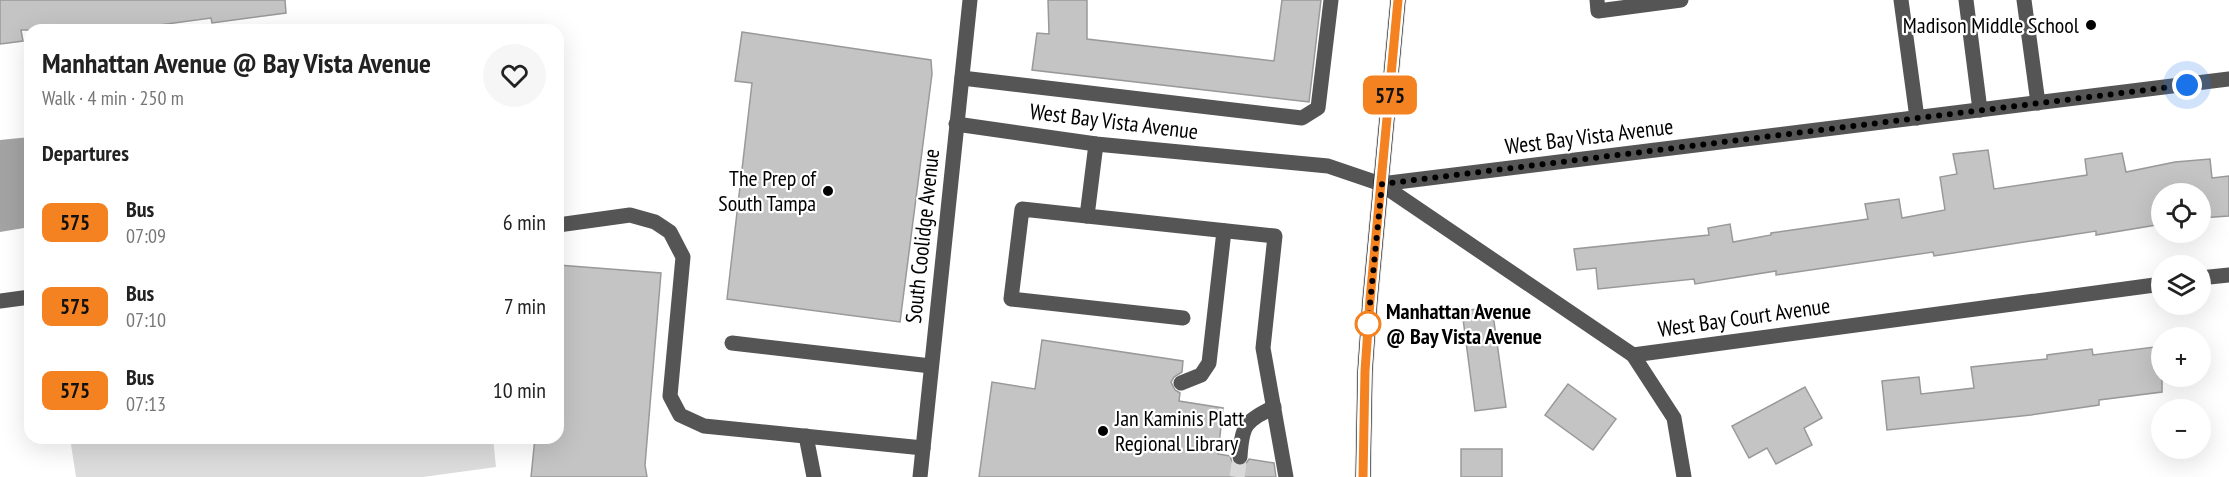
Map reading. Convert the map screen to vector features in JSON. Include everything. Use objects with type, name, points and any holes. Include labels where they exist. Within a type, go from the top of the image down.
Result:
[{"type":"main road","points":[[1362,477],[1365,359],[1398,0]]},
{"type":"street","name":"South Coolidge Avenue","points":[[920,477],[970,0]]},
{"type":"street","points":[[962,78],[1302,118],[1318,108],[1331,0]]},
{"type":"street","points":[[1598,5],[1681,0]]},
{"type":"street","points":[[1901,0],[1917,118]]},
{"type":"street","points":[[1966,0],[1980,110]]},
{"type":"street","points":[[2024,0],[2038,103]]},
{"type":"street","name":"West Bay Vista Avenue","points":[[956,124],[1096,144],[1328,166],[1382,184],[2229,79]]},
{"type":"street","points":[[1087,216],[1096,144]]},
{"type":"street","name":"West Bay Court Avenue","points":[[1382,184],[1633,355],[2151,285]]},
{"type":"street","points":[[1183,318],[1011,299],[1022,209],[1275,236],[1263,348],[1286,477]]},
{"type":"street","points":[[564,224],[630,215],[655,222],[670,232],[683,257],[670,396],[680,415],[704,426],[923,448]]},
{"type":"street","points":[[1181,383],[1201,375],[1209,363],[1224,231]]},
{"type":"street","points":[[2211,276],[2229,274]]},
{"type":"street","points":[[0,301],[24,298]]},
{"type":"street","points":[[732,343],[931,366]]},
{"type":"street","points":[[1633,355],[1674,418],[1684,477]]},
{"type":"street","points":[[1240,457],[1242,434],[1251,419],[1274,407]]},
{"type":"street","points":[[807,436],[814,477]]},
{"type":"shaded area","points":[[24,138],[24,228],[0,232],[0,140]]},
{"type":"shaded area","points":[[71,444],[494,444],[496,467],[423,477],[76,477]]},
{"type":"building","points":[[0,0],[285,0],[286,13],[212,23],[211,18],[166,24],[24,24],[24,30],[21,30],[23,41],[0,44]]},
{"type":"building","points":[[1048,0],[1087,0],[1087,39],[1274,61],[1282,0],[1321,0],[1309,102],[1032,70],[1037,33],[1049,34]]},
{"type":"building","name":"The Prep of South Tampa","points":[[742,32],[931,60],[932,74],[900,322],[727,299],[752,83],[735,81]]},
{"type":"building","points":[[1988,150],[1994,189],[2087,175],[2085,159],[2122,153],[2126,172],[2175,162],[2210,159],[2212,178],[2229,176],[2229,216],[2211,217],[2211,183],[2151,183],[2151,226],[2096,235],[2096,231],[1934,256],[1933,252],[1776,275],[1776,271],[1695,284],[1694,279],[1598,289],[1596,268],[1577,270],[1574,249],[1709,235],[1708,228],[1730,224],[1733,242],[1771,235],[1771,233],[1868,219],[1865,204],[1899,199],[1902,218],[1945,210],[1940,177],[1957,174],[1953,154]]},
{"type":"building","points":[[564,265],[661,273],[645,465],[647,477],[531,477],[534,444],[564,444]]},
{"type":"building","points":[[1492,307],[1506,407],[1475,411],[1462,311]]},
{"type":"building","name":"Jan Kaminis Platt Regional Library","points":[[1042,340],[1183,361],[1182,372],[1171,382],[1175,390],[1180,393],[1179,401],[1223,408],[1218,454],[1230,456],[1232,462],[1239,467],[1245,465],[1249,459],[1274,463],[1276,477],[979,477],[992,382],[1035,389]]},
{"type":"building","points":[[2151,347],[2151,387],[2162,387],[2162,392],[2099,400],[2099,405],[2031,415],[1887,430],[1882,381],[1919,377],[1921,394],[1974,388],[1971,367],[2047,359],[2047,355],[2092,349],[2093,355]]},
{"type":"building","points":[[1568,384],[1616,419],[1593,450],[1545,415]]},
{"type":"building","points":[[1805,387],[1822,418],[1804,428],[1812,445],[1776,464],[1767,448],[1749,458],[1732,426]]},
{"type":"building","points":[[1461,449],[1502,449],[1502,477],[1461,477]]},
{"type":"tunnel","points":[[1237,477],[1240,457]]},
{"type":"bus line","name":"575","points":[[1363,477],[1365,371],[1370,300],[1398,0]]},
{"type":"place","name":"Madison Middle School","points":[[2091,25]]},
{"type":"place","name":"The Prep of South Tampa","points":[[828,191]]},
{"type":"place","name":"Manhattan Avenue @ Bay Vista Avenue","points":[[1368,324]]},
{"type":"place","name":"Jan Kaminis Platt Regional Library","points":[[1103,431]]},
{"type":"route","points":[[1368,324],[1382,184],[2187,85]]}]
